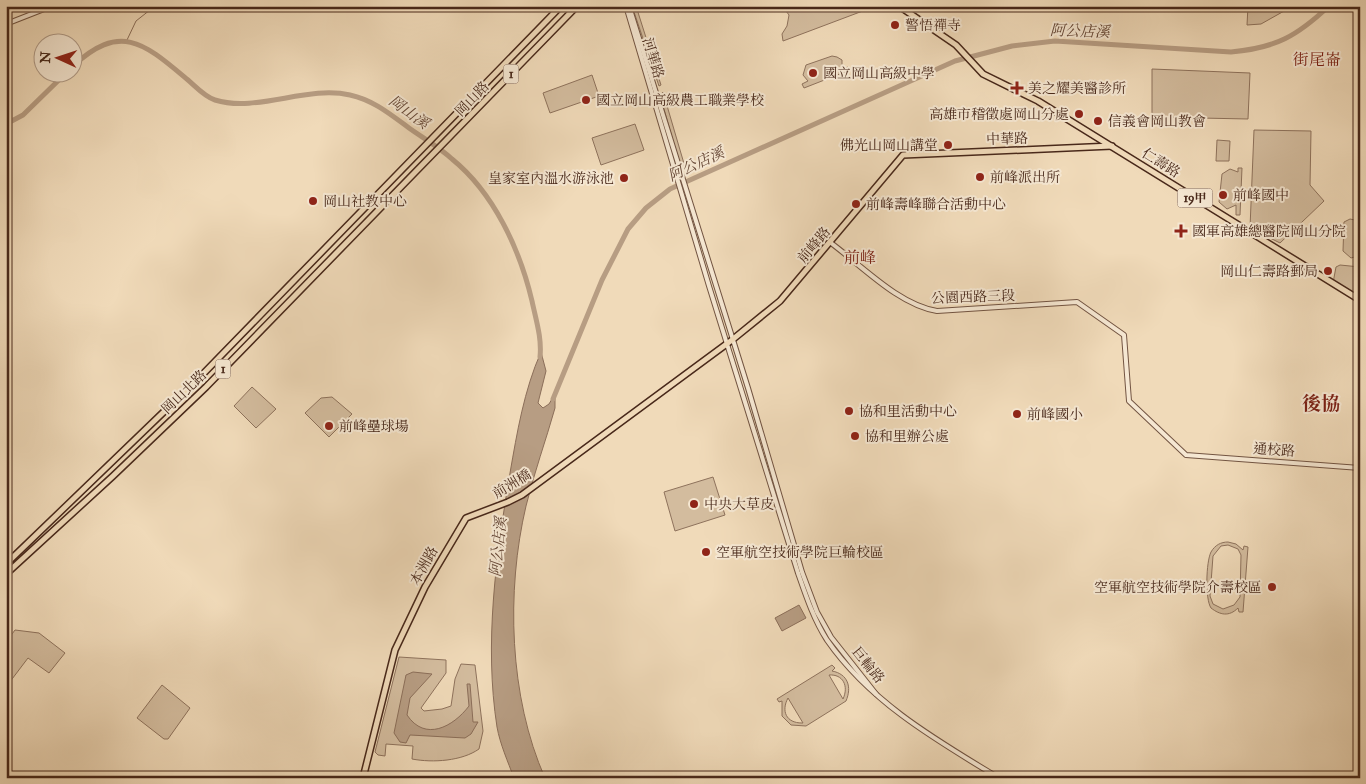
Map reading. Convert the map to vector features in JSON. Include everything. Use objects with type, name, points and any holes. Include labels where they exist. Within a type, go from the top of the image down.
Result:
[{"type":"main road","name":"岡山路","points":[[428,143],[561,6]]},
{"type":"main road","name":"岡山路","points":[[432,155],[577,6]]},
{"type":"main road","name":"仁壽路","points":[[899,6],[964,52],[974,65],[989,78],[1038,101],[1360,300]]},
{"type":"main road","name":"岡山北路","points":[[6,564],[202,375],[428,143]]},
{"type":"main road","name":"中華路","points":[[903,155],[1112,146]]},
{"type":"main road","name":"岡山北路","points":[[6,574],[206,387],[432,155]]},
{"type":"main road","name":"前峰路","points":[[727,343],[780,301],[831,243],[903,155]]},
{"type":"main road","name":"前洲橋","points":[[487,511],[522,494],[727,343]]},
{"type":"main road","name":"本洲路","points":[[365,778],[394,653],[422,592],[461,524],[466,518],[487,511]]},
{"type":"street","points":[[6,24],[52,6]]},
{"type":"street","name":"河華路","points":[[627,6],[685,196]]},
{"type":"street","points":[[685,196],[732,340]]},
{"type":"street","points":[[685,196],[727,343]]},
{"type":"street","name":"公園西路三段","points":[[831,243],[903,298],[916,307],[926,310],[937,311],[1077,302],[1124,335],[1129,401],[1186,455]]},
{"type":"street","name":"巨輪路","points":[[732,340],[802,572],[817,612],[831,637],[878,695]]},
{"type":"street","name":"巨輪路","points":[[727,343],[798,573],[813,614],[828,640],[868,688],[878,695]]},
{"type":"street","name":"通校路","points":[[1186,455],[1360,468]]},
{"type":"street","points":[[878,695],[927,734],[999,778]]},
{"type":"shaded area","points":[[632,6],[636,6],[661,85],[659,86]]},
{"type":"shaded area","points":[[778,6],[876,6],[783,41],[782,34],[787,26],[789,15],[786,11],[777,11]]},
{"type":"shaded area","points":[[1248,6],[1293,6],[1261,24],[1247,25]]},
{"type":"shaded area","points":[[832,56],[842,60],[842,69],[848,67],[850,70],[804,88],[802,84],[808,81],[803,75],[806,65]]},
{"type":"shaded area","points":[[1152,69],[1250,73],[1248,119],[1152,117]]},
{"type":"shaded area","points":[[592,75],[599,96],[550,113],[543,93]]},
{"type":"shaded area","points":[[663,92],[685,167],[681,169],[660,95]]},
{"type":"shaded area","points":[[635,124],[644,150],[601,165],[592,138]]},
{"type":"shaded area","points":[[1254,130],[1311,131],[1310,185],[1324,201],[1280,243],[1250,228]]},
{"type":"shaded area","points":[[1217,140],[1230,141],[1229,161],[1216,161]]},
{"type":"shaded area","points":[[1238,168],[1242,168],[1240,215],[1236,215],[1236,205],[1227,209],[1219,202],[1222,174],[1230,169],[1238,172]]},
{"type":"shaded area","points":[[1350,219],[1360,221],[1360,261],[1358,256],[1351,258],[1343,251],[1344,222]]},
{"type":"shaded area","points":[[1340,265],[1360,267],[1360,299],[1333,283],[1336,267]]},
{"type":"shaded area","name":"阿公店溪","points":[[541,352],[546,371],[538,403],[543,408],[549,404],[555,394],[555,408],[526,506],[520,539],[515,573],[514,644],[524,713],[533,747],[545,778],[514,778],[498,733],[493,696],[493,600],[500,536],[515,443],[530,381]]},
{"type":"shaded area","points":[[252,387],[276,409],[256,428],[234,406]]},
{"type":"shaded area","name":"前峰壘球場","points":[[332,397],[352,414],[329,437],[305,413],[321,398]]},
{"type":"shaded area","name":"中央大草皮","points":[[713,477],[725,515],[675,531],[664,492]]},
{"type":"shaded area","points":[[1225,542],[1236,544],[1243,550],[1244,546],[1248,547],[1243,612],[1239,612],[1238,608],[1228,614],[1221,613],[1211,608],[1209,603],[1207,580],[1209,557],[1214,547]],"holes":[[[1228,545],[1238,549],[1241,555],[1240,597],[1234,605],[1223,609],[1213,604],[1210,596],[1213,556],[1221,546]]]},
{"type":"shaded area","points":[[799,605],[806,618],[782,631],[775,618]]},
{"type":"shaded area","points":[[15,630],[39,633],[65,653],[49,673],[28,658],[6,687],[6,642]]},
{"type":"shaded area","points":[[399,657],[446,660],[446,673],[421,708],[424,711],[451,706],[455,679],[461,664],[475,665],[483,731],[479,749],[464,756],[438,761],[412,759],[413,746],[386,744],[385,756],[378,755],[375,752]]},
{"type":"shaded area","points":[[832,665],[835,668],[832,671],[845,678],[849,691],[846,701],[806,726],[791,725],[782,716],[782,701],[779,702],[777,699]],"holes":[[[829,675],[838,676],[844,682],[845,694],[843,699]],[[788,698],[803,723],[792,721],[786,715],[785,707]]]},
{"type":"shaded area","points":[[413,672],[432,674],[410,698],[407,715],[414,723],[430,730],[439,729],[455,720],[469,706],[467,684],[470,684],[473,722],[478,722],[471,734],[465,738],[410,735],[406,743],[400,742],[394,733],[406,675]]},
{"type":"shaded area","points":[[162,685],[190,708],[168,739],[164,739],[137,718]]},
{"type":"waterway","points":[[127,40],[136,21],[155,6]]},
{"type":"waterway","name":"阿公店溪","points":[[553,399],[602,280],[628,229],[646,208],[670,189],[955,61],[1012,46],[1055,41],[1231,52],[1247,50],[1285,39],[1307,25],[1329,6]]},
{"type":"waterway","name":"岡山溪","points":[[82,59],[105,45],[119,41],[132,43],[159,56],[211,99],[231,103],[248,103],[317,93],[334,93],[358,97],[381,108],[447,155],[481,188],[493,205],[512,243],[527,282],[538,329],[540,357]]},
{"type":"waterway","name":"岡山溪","points":[[6,124],[23,115],[57,82]]},
{"type":"railway","points":[[6,12],[17,6]]},
{"type":"place","name":"警悟禪寺","points":[[895,25]]},
{"type":"place","name":"國立岡山高級中學","points":[[813,73]]},
{"type":"place","name":"美之耀美醫診所","points":[[1017,88]]},
{"type":"place","name":"國立岡山高級農工職業學校","points":[[586,100]]},
{"type":"place","name":"高雄市稽徵處岡山分處","points":[[1079,114]]},
{"type":"place","name":"信義會岡山教會","points":[[1098,121]]},
{"type":"place","name":"佛光山岡山講堂","points":[[948,145]]},
{"type":"place","name":"前峰派出所","points":[[980,177]]},
{"type":"place","name":"皇家室內溫水游泳池","points":[[624,178]]},
{"type":"place","name":"前峰國中","points":[[1223,195]]},
{"type":"place","name":"岡山社教中心","points":[[313,201]]},
{"type":"place","name":"前峰壽峰聯合活動中心","points":[[856,204]]},
{"type":"place","name":"國軍高雄總醫院岡山分院","points":[[1181,231]]},
{"type":"place","name":"岡山仁壽路郵局","points":[[1328,271]]},
{"type":"place","name":"協和里活動中心","points":[[849,411]]},
{"type":"place","name":"前峰國小","points":[[1017,414]]},
{"type":"place","name":"前峰壘球場","points":[[329,426]]},
{"type":"place","name":"協和里辦公處","points":[[855,436]]},
{"type":"place","name":"中央大草皮","points":[[694,504]]},
{"type":"place","name":"空軍航空技術學院巨輪校區","points":[[706,552]]},
{"type":"place","name":"空軍航空技術學院介壽校區","points":[[1272,587]]},
{"type":"district","name":"街尾崙","points":[[1317,59]]},
{"type":"district","name":"前峰","points":[[860,257]]},
{"type":"district","name":"後協","points":[[1321,403]]}]
